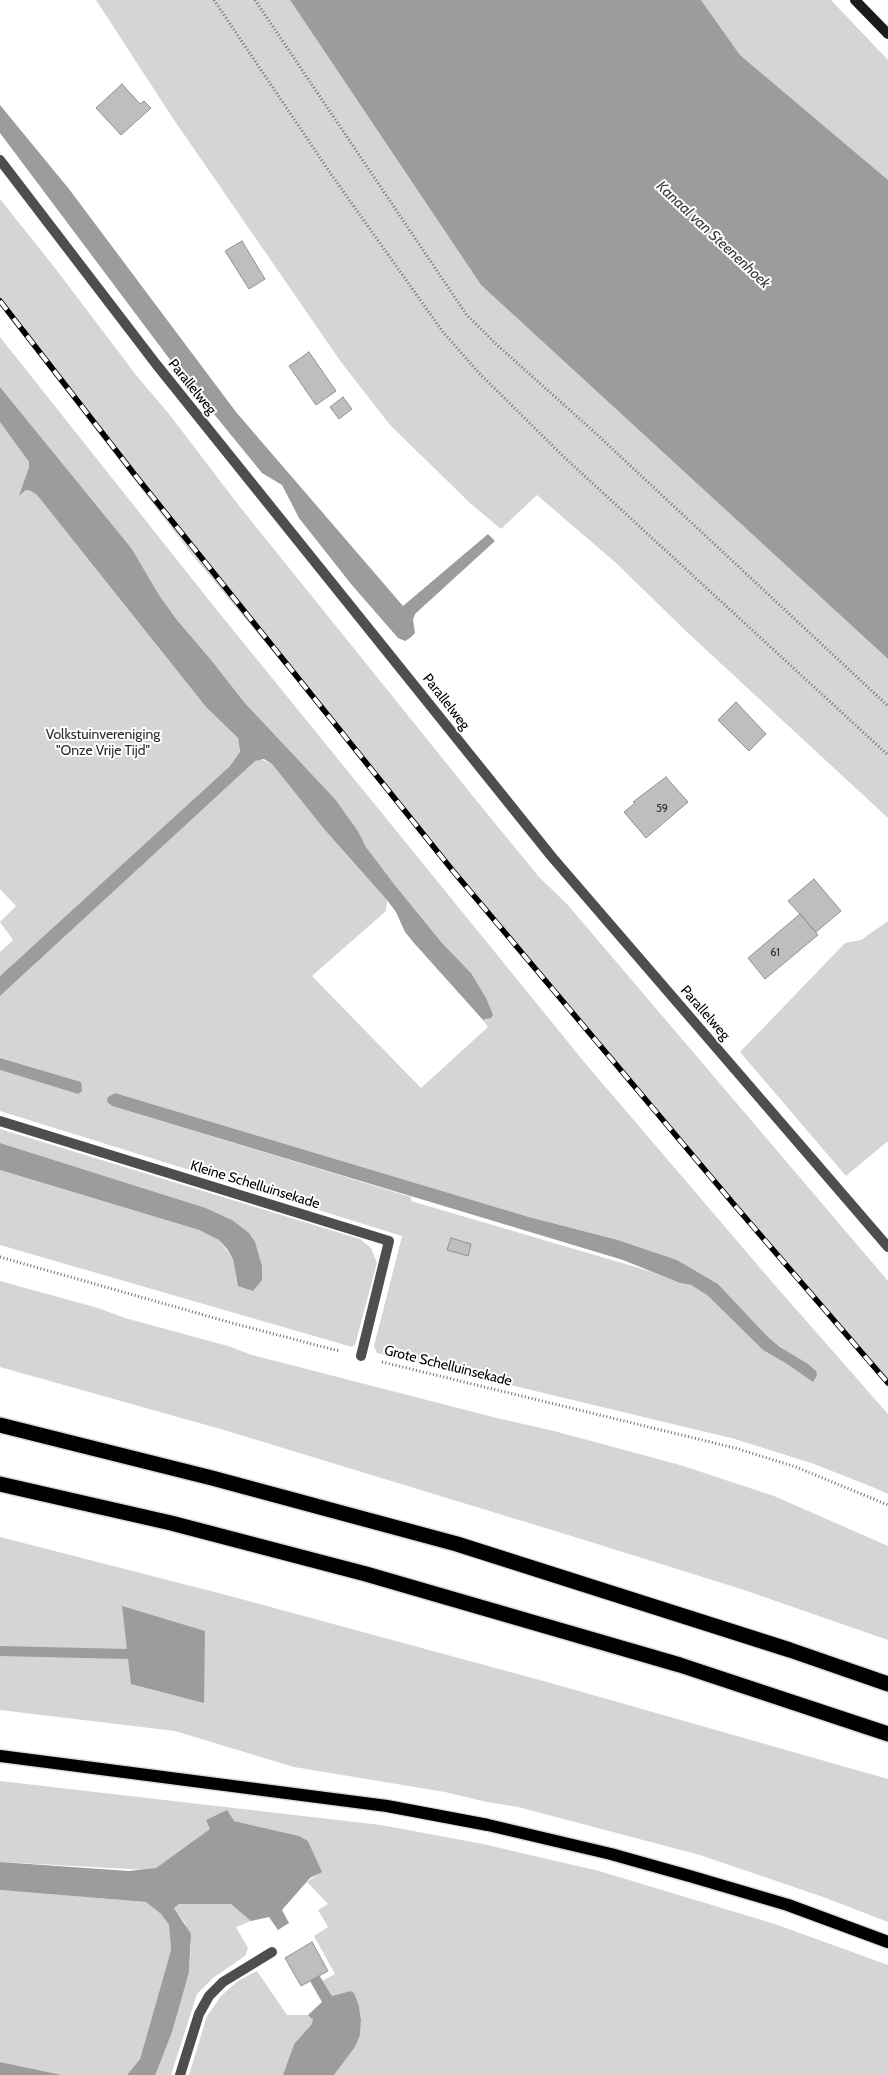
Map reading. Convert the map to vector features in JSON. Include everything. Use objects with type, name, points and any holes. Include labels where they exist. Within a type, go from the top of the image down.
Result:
[{"type":"highway","points":[[0,1425],[212,1478],[457,1544],[790,1650],[888,1684]]},
{"type":"highway","points":[[4,1486],[171,1523],[366,1574],[680,1665],[888,1734]]},
{"type":"main road","points":[[0,1756],[387,1806],[488,1825],[611,1854],[693,1877],[788,1906],[888,1942]]},
{"type":"street","points":[[854,0],[888,34]]},
{"type":"street","name":"Parallelweg","points":[[0,160],[156,364],[552,858],[888,1247]]},
{"type":"street","name":"Kleine Schelluinsekade","points":[[0,1121],[389,1241],[361,1356]]},
{"type":"street","points":[[180,2075],[200,2014],[209,1996],[223,1982],[272,1952]]},
{"type":"path","points":[[214,0],[332,177],[442,332],[479,373],[564,457],[888,755]]},
{"type":"path","points":[[255,0],[466,314],[496,344],[591,429],[888,706]]},
{"type":"path","name":"Grote Schelluinsekade","points":[[0,1257],[223,1320],[361,1356],[735,1448],[796,1467],[888,1505]]},
{"type":"green space","points":[[96,0],[290,0],[481,285],[888,659],[888,818],[689,634],[616,563],[537,495],[501,529],[471,504],[390,425],[341,362],[172,117]]},
{"type":"green space","points":[[701,0],[831,0],[888,60],[888,180],[740,55]]},
{"type":"green space","points":[[0,199],[240,507],[539,877],[567,904],[888,1281],[888,1387],[194,557],[0,306]]},
{"type":"green space","points":[[0,337],[216,609],[585,1063],[888,1414],[888,1494],[814,1464],[735,1439],[377,1353],[374,1346],[402,1236],[0,1111],[0,1070],[78,1094],[80,1082],[0,1058],[0,996],[255,760],[260,759],[272,764],[324,829],[387,900],[386,911],[312,976],[421,1088],[488,1027],[483,1020],[487,1020],[471,973],[442,943],[394,884],[366,847],[358,831],[335,799],[244,702],[177,620],[159,595],[132,549],[0,387]],"holes":[[[115,1093],[529,1217],[618,1240],[677,1260],[718,1284],[767,1336],[817,1376],[813,1382],[763,1350],[707,1295],[691,1285],[411,1201],[411,1197],[112,1106],[107,1102]]]},
{"type":"green space","name":"Volkstuinvereniging \"Onze Vrije Tijd\"","points":[[0,422],[29,462],[20,495],[26,490],[37,495],[206,707],[238,738],[240,753],[230,766],[0,976],[0,952],[13,940],[0,922],[16,906],[0,889]]},
{"type":"green space","points":[[888,921],[888,1141],[846,1176],[740,1052],[845,943],[861,940]]},
{"type":"green space","points":[[0,1129],[360,1239],[371,1248],[377,1263],[355,1345],[352,1347],[0,1245],[0,1170],[199,1230],[210,1235],[219,1240],[233,1259],[238,1286],[232,1220],[206,1208],[0,1143]]},
{"type":"green space","points":[[0,1281],[228,1346],[252,1355],[554,1431],[680,1465],[774,1496],[888,1546],[888,1640],[741,1589],[578,1538],[224,1430],[0,1367]]},
{"type":"green space","points":[[0,1537],[230,1596],[547,1682],[888,1779],[888,1922],[823,1897],[700,1855],[518,1807],[445,1792],[294,1767],[175,1731],[0,1710]]},
{"type":"green space","points":[[0,1781],[381,1825],[483,1844],[599,1871],[775,1924],[888,1965],[888,2075],[334,2075],[355,2047],[360,2035],[361,2020],[359,2006],[350,1991],[332,1996],[322,1981],[335,1974],[314,1936],[328,1927],[318,1910],[328,1904],[307,1882],[318,1874],[320,1869],[308,1841],[299,1836],[234,1821],[206,1821],[211,1829],[156,1868],[147,1870],[0,1862]]},
{"type":"green space","points":[[0,1890],[146,1902],[161,1914],[169,1925],[171,1950],[140,2059],[128,2075],[62,2075],[0,2062]]},
{"type":"green space","points":[[178,1904],[231,1904],[239,1909],[251,1921],[236,1927],[248,1948],[245,1956],[213,1978],[197,1994],[171,2075],[155,2075],[189,1972],[191,1945],[185,1923],[174,1908]]},
{"type":"green space","points":[[257,1971],[287,2015],[308,2015],[313,2020],[311,2025],[294,2044],[283,2075],[189,2075],[207,2016],[221,1996],[238,1981]]},
{"type":"water","name":"Kanaal van Steenenhoek","points":[[290,0],[701,0],[740,55],[888,180],[888,659],[481,285]]},
{"type":"water","points":[[0,105],[69,189],[236,412],[403,606],[488,534],[495,541],[415,614],[413,620],[415,633],[410,638],[405,641],[398,638],[351,584],[299,518],[282,485],[262,473],[174,365],[0,133]]},
{"type":"water","points":[[0,387],[132,549],[159,595],[177,620],[244,702],[335,799],[358,831],[366,847],[394,884],[442,943],[471,973],[486,998],[493,1015],[491,1018],[483,1020],[414,943],[405,932],[396,912],[387,900],[324,829],[272,764],[264,759],[255,761],[0,996],[0,976],[230,766],[240,752],[238,738],[206,707],[37,495],[26,490],[19,496],[29,462],[0,422]]},
{"type":"water","points":[[0,1058],[81,1082],[82,1091],[78,1094],[0,1070]]},
{"type":"water","points":[[115,1093],[529,1217],[618,1240],[677,1260],[718,1284],[767,1336],[780,1347],[808,1364],[816,1371],[817,1376],[813,1382],[763,1350],[707,1295],[691,1285],[680,1283],[623,1260],[112,1106],[107,1102],[108,1097]]},
{"type":"water","points":[[0,1143],[206,1208],[232,1220],[249,1233],[255,1242],[262,1266],[262,1280],[253,1291],[238,1286],[233,1259],[227,1249],[219,1240],[199,1230],[0,1170]]},
{"type":"water","points":[[122,1606],[205,1631],[204,1703],[131,1684]]},
{"type":"water","points":[[227,1810],[234,1821],[299,1836],[308,1841],[322,1872],[310,1878],[282,1910],[289,1923],[278,1930],[269,1917],[251,1921],[231,1904],[179,1904],[174,1908],[191,1934],[189,1972],[172,2032],[155,2075],[127,2075],[140,2059],[171,1950],[169,1925],[161,1914],[146,1902],[0,1890],[0,1862],[129,1871],[156,1868],[210,1829],[206,1820]]},
{"type":"water","points":[[319,1975],[332,1996],[350,1991],[354,1993],[359,2006],[361,2020],[360,2035],[355,2047],[334,2075],[283,2075],[294,2044],[311,2025],[313,2020],[308,2015],[322,2002],[310,1981]]},
{"type":"water","points":[[0,2062],[62,2075],[0,2075]]},
{"type":"building","points":[[122,84],[140,104],[144,101],[151,108],[121,135],[96,108]]},
{"type":"building","points":[[242,241],[265,279],[249,289],[225,251]]},
{"type":"building","points":[[309,352],[336,391],[316,405],[289,366]]},
{"type":"building","points":[[343,397],[352,409],[339,419],[330,407]]},
{"type":"building","points":[[736,702],[766,734],[749,751],[718,720]]},
{"type":"building","points":[[666,777],[688,802],[646,838],[624,812],[635,803],[633,802]]},
{"type":"building","points":[[814,879],[841,911],[816,932],[788,901]]},
{"type":"building","points":[[800,914],[818,935],[765,979],[748,958]]},
{"type":"building","points":[[451,1238],[471,1244],[468,1256],[447,1250]]},
{"type":"building","points":[[312,1942],[328,1971],[301,1986],[285,1958]]},
{"type":"waterway","points":[[0,1651],[128,1654]]},
{"type":"railway","points":[[0,301],[135,475],[453,871],[737,1208],[888,1383]]}]
